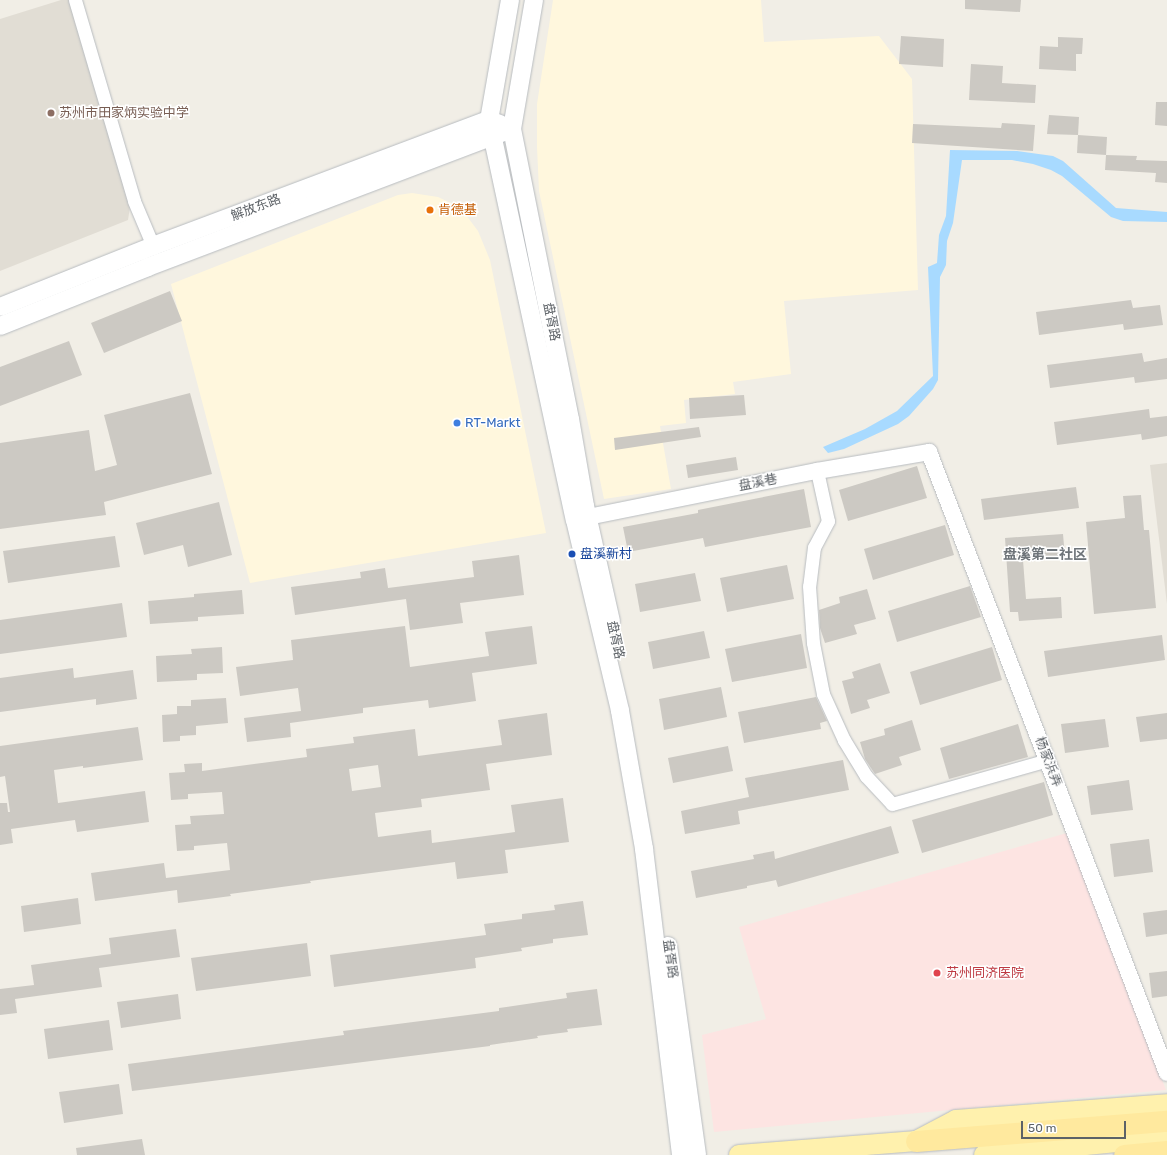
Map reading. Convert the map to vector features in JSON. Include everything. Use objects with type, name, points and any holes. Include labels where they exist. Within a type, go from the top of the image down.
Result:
[{"type":"highway","points":[[916,1140],[1167,1121]]},
{"type":"highway","points":[[1124,1155],[1167,1151]]},
{"type":"main road","name":"盘胥路","points":[[510,0],[491,128],[575,520],[620,711],[644,849],[681,1155]]},
{"type":"main road","name":"盘胥路","points":[[534,0],[512,129],[588,517],[630,713],[655,849],[697,1155]]},
{"type":"main road","name":"解放东路","points":[[0,307],[153,246],[491,128]]},
{"type":"main road","name":"解放东路","points":[[0,326],[491,128]]},
{"type":"main road","points":[[491,128],[512,129]]},
{"type":"main road","points":[[739,1155],[916,1140],[956,1120],[1167,1104]]},
{"type":"main road","points":[[984,1155],[1167,1137]]},
{"type":"street","points":[[75,0],[134,201],[153,246]]},
{"type":"street","name":"盘溪巷","points":[[588,517],[817,471],[929,452]]},
{"type":"street","name":"杨家浜弄","points":[[929,452],[1167,1073]]},
{"type":"street","points":[[817,471],[828,522],[814,547],[809,586],[813,643],[823,694],[844,740],[866,776],[892,804],[1047,760]]},
{"type":"shaded area","name":"苏州市田家炳实验中学","points":[[61,0],[69,0],[130,207],[128,220],[0,271],[0,19]]},
{"type":"shaded area","points":[[553,0],[761,0],[764,42],[879,36],[912,79],[918,290],[784,301],[791,374],[733,382],[735,394],[684,400],[686,423],[660,426],[671,489],[604,499],[539,191],[537,104]]},
{"type":"shaded area","points":[[412,193],[438,197],[455,205],[466,215],[478,231],[490,260],[546,533],[250,583],[171,284],[398,195]]},
{"type":"shaded area","points":[[1167,463],[1167,604],[1150,465]]},
{"type":"shaded area","name":"苏州同济医院","points":[[1067,833],[1166,1090],[714,1132],[702,1035],[766,1019],[739,927]]},
{"type":"water","points":[[950,150],[1017,151],[1053,156],[1063,161],[1116,208],[1167,212],[1167,222],[1123,221],[1111,217],[1062,176],[1051,170],[1033,164],[1012,160],[962,160],[953,223],[947,241],[946,265],[940,277],[938,380],[933,389],[909,416],[898,424],[844,449],[828,453],[823,447],[865,429],[897,411],[933,376],[928,267],[937,263],[939,235],[946,216]]},
{"type":"building","points":[[965,0],[1021,0],[1020,12],[965,9]]},
{"type":"building","points":[[901,36],[944,39],[943,67],[899,64]]},
{"type":"building","points":[[1058,37],[1083,38],[1082,54],[1076,54],[1076,71],[1039,69],[1040,46],[1058,47]]},
{"type":"building","points":[[971,64],[1003,66],[1002,83],[1036,85],[1035,103],[969,100]]},
{"type":"building","points":[[1156,102],[1167,102],[1167,126],[1155,125]]},
{"type":"building","points":[[1049,115],[1079,117],[1078,135],[1047,134]]},
{"type":"building","points":[[1002,123],[1035,125],[1033,151],[912,143],[913,124],[1001,128]]},
{"type":"building","points":[[1078,135],[1107,137],[1106,155],[1077,153]]},
{"type":"building","points":[[1106,155],[1137,156],[1136,160],[1167,161],[1167,183],[1155,182],[1156,173],[1105,170]]},
{"type":"building","points":[[170,291],[182,321],[104,353],[91,323]]},
{"type":"building","points":[[1131,300],[1133,308],[1160,305],[1163,325],[1124,330],[1123,324],[1039,335],[1036,312]]},
{"type":"building","points":[[69,341],[82,375],[0,406],[0,367]]},
{"type":"building","points":[[1142,353],[1144,362],[1167,358],[1167,379],[1135,383],[1134,377],[1050,388],[1047,365]]},
{"type":"building","points":[[190,393],[212,474],[104,502],[106,515],[0,529],[0,443],[89,430],[95,471],[117,465],[104,415]]},
{"type":"building","points":[[744,395],[746,415],[690,419],[689,398]]},
{"type":"building","points":[[1149,409],[1150,418],[1167,416],[1167,436],[1142,440],[1141,434],[1057,445],[1054,422]]},
{"type":"building","points":[[699,427],[701,437],[615,450],[614,438]]},
{"type":"building","points":[[736,457],[738,470],[688,478],[686,465]]},
{"type":"building","points":[[917,466],[927,498],[848,521],[839,490]]},
{"type":"building","points":[[1076,487],[1079,508],[984,520],[981,499]]},
{"type":"building","points":[[804,489],[811,527],[705,547],[703,538],[628,552],[623,527],[698,513],[698,510]]},
{"type":"building","points":[[1141,495],[1144,530],[1149,530],[1156,608],[1094,614],[1086,522],[1125,518],[1123,496]]},
{"type":"building","points":[[219,502],[232,555],[188,567],[183,545],[144,555],[136,523]]},
{"type":"building","points":[[945,525],[954,555],[873,580],[864,549]]},
{"type":"building","points":[[1063,534],[1065,557],[1023,560],[1026,599],[1061,597],[1062,618],[1019,621],[1018,612],[1010,612],[1005,538]]},
{"type":"building","points":[[115,536],[120,567],[8,583],[3,551]]},
{"type":"building","points":[[519,555],[524,595],[460,603],[463,623],[410,630],[406,599],[295,615],[291,587],[361,578],[360,572],[385,568],[388,588],[474,577],[472,561]]},
{"type":"building","points":[[787,565],[794,599],[727,612],[720,578]]},
{"type":"building","points":[[695,573],[701,601],[640,612],[635,584]]},
{"type":"building","points":[[970,586],[981,617],[897,642],[888,611]]},
{"type":"building","points":[[867,589],[876,619],[854,625],[857,634],[825,643],[820,628],[819,610],[840,603],[839,597]]},
{"type":"building","points":[[242,590],[244,614],[198,617],[198,621],[150,624],[148,601],[194,597],[194,594]]},
{"type":"building","points":[[122,603],[127,637],[0,654],[0,620]]},
{"type":"building","points":[[405,626],[410,667],[489,656],[485,632],[532,626],[537,664],[472,673],[476,701],[429,708],[428,700],[363,708],[363,713],[290,723],[291,737],[247,742],[244,718],[301,711],[298,688],[240,696],[236,667],[293,660],[291,640]]},
{"type":"building","points":[[704,631],[710,658],[653,669],[648,642]]},
{"type":"building","points":[[801,634],[807,668],[732,682],[725,649]]},
{"type":"building","points":[[1162,635],[1165,660],[1048,677],[1044,651]]},
{"type":"building","points":[[222,647],[223,673],[197,674],[197,680],[157,682],[156,656],[192,654],[191,649]]},
{"type":"building","points":[[992,647],[1002,680],[920,705],[910,672]]},
{"type":"building","points":[[880,663],[890,693],[867,700],[870,708],[851,714],[842,681],[854,678],[852,672]]},
{"type":"building","points":[[73,668],[74,678],[133,670],[137,699],[96,705],[96,699],[0,712],[0,678]]},
{"type":"building","points":[[721,687],[727,717],[664,730],[659,699]]},
{"type":"building","points":[[816,697],[827,721],[820,723],[821,729],[744,743],[738,712]]},
{"type":"building","points":[[226,698],[228,723],[196,726],[196,735],[180,736],[180,741],[163,742],[162,715],[177,714],[177,706],[191,706],[191,700]]},
{"type":"building","points":[[547,713],[552,755],[486,764],[490,790],[421,799],[422,807],[375,813],[378,837],[431,830],[432,843],[515,832],[511,805],[563,798],[569,842],[505,850],[508,873],[457,879],[455,862],[310,881],[311,883],[178,903],[177,890],[95,901],[91,873],[164,863],[166,878],[230,870],[227,843],[194,846],[194,850],[177,851],[175,825],[191,824],[190,816],[224,814],[222,792],[188,794],[188,799],[171,800],[169,773],[185,772],[184,764],[202,763],[202,771],[307,757],[306,749],[354,743],[353,737],[415,729],[418,756],[502,745],[498,720]],"holes":[[[378,765],[381,787],[352,791],[349,769]]]},
{"type":"building","points":[[1167,713],[1167,739],[1140,742],[1136,717]]},
{"type":"building","points":[[1105,719],[1109,747],[1065,753],[1061,724]]},
{"type":"building","points":[[912,720],[921,750],[899,757],[902,765],[875,774],[865,759],[860,742],[885,735],[884,729]]},
{"type":"building","points":[[1018,724],[1028,757],[949,779],[940,748]]},
{"type":"building","points":[[138,727],[143,760],[83,768],[83,766],[54,770],[58,803],[145,791],[149,822],[77,832],[75,820],[11,829],[13,843],[0,845],[0,803],[7,803],[8,812],[10,812],[5,776],[0,777],[0,746]]},
{"type":"building","points":[[728,746],[733,771],[673,783],[668,758]]},
{"type":"building","points":[[843,760],[849,790],[738,811],[740,824],[685,834],[681,811],[749,797],[745,778]]},
{"type":"building","points":[[1129,780],[1133,810],[1091,815],[1087,786]]},
{"type":"building","points":[[1044,782],[1053,815],[922,853],[912,820]]},
{"type":"building","points":[[891,826],[899,853],[778,887],[776,880],[747,886],[747,888],[696,898],[691,871],[754,859],[753,855],[774,851],[775,859]]},
{"type":"building","points":[[1149,839],[1153,872],[1114,877],[1110,844]]},
{"type":"building","points":[[78,898],[81,924],[24,932],[21,906]]},
{"type":"building","points":[[583,901],[588,935],[553,939],[553,943],[521,948],[522,951],[475,958],[476,968],[334,987],[330,955],[486,935],[484,924],[522,919],[522,914],[555,910],[554,905]]},
{"type":"building","points":[[1167,910],[1167,934],[1146,937],[1143,913]]},
{"type":"building","points":[[176,929],[180,957],[99,968],[102,987],[15,999],[17,1013],[0,1015],[0,989],[34,985],[31,965],[111,954],[109,938]]},
{"type":"building","points":[[307,943],[311,976],[196,991],[191,958]]},
{"type":"building","points":[[1167,971],[1167,996],[1152,998],[1149,973]]},
{"type":"building","points":[[597,989],[602,1025],[567,1029],[568,1032],[537,1036],[538,1038],[490,1046],[132,1091],[128,1064],[344,1035],[343,1031],[499,1011],[499,1008],[567,998],[566,993]]},
{"type":"building","points":[[178,994],[181,1019],[121,1028],[117,1002]]},
{"type":"building","points":[[109,1020],[113,1050],[48,1059],[44,1029]]},
{"type":"building","points":[[119,1084],[123,1114],[64,1123],[59,1092]]},
{"type":"building","points":[[142,1139],[145,1155],[77,1155],[76,1148]]},
{"type":"place","name":"苏州市田家炳实验中学","points":[[51,113]]},
{"type":"place","name":"肯德基","points":[[430,210]]},
{"type":"place","name":"RT-Markt","points":[[457,423]]},
{"type":"place","name":"盘溪新村","points":[[572,554]]},
{"type":"place","name":"苏州同济医院","points":[[937,973]]},
{"type":"district","name":"盘溪第二社区","points":[[1045,555]]}]
